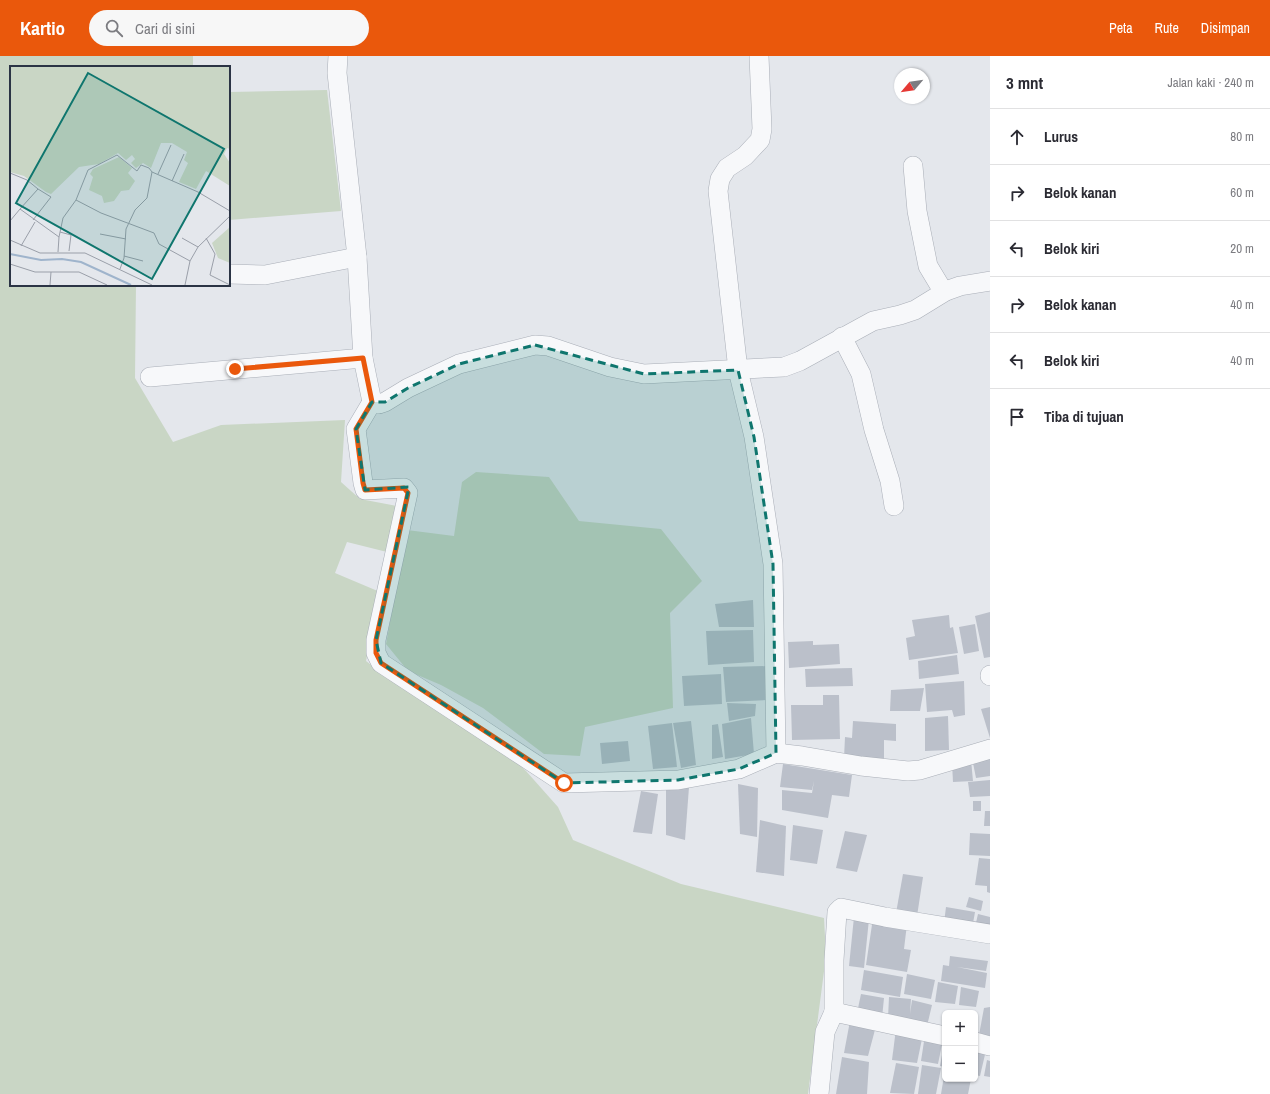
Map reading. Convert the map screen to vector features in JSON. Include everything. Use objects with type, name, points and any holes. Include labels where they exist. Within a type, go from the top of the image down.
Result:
[{"type":"street","points":[[338,56],[337,73],[357,256],[363,358],[372,402],[356,429],[363,483],[365,490],[404,488],[408,493],[376,640],[376,653],[381,663],[564,783],[678,780],[739,769],[776,753],[861,766],[908,771],[920,770],[990,748]]},
{"type":"street","points":[[759,56],[762,129],[760,140],[745,156],[727,168],[720,179],[718,191],[738,370],[754,437],[773,564],[776,753]]},
{"type":"street","points":[[913,166],[917,211],[928,266],[940,286],[946,291]]},
{"type":"street","points":[[230,274],[265,275],[357,256]]},
{"type":"street","points":[[372,402],[379,404],[385,402],[408,388],[459,364],[535,345],[548,346],[610,367],[644,374],[784,367],[874,321],[915,310],[946,291],[960,286],[990,281]]},
{"type":"street","points":[[842,337],[861,374],[874,430],[890,481],[894,506]]},
{"type":"street","points":[[150,377],[363,358]]},
{"type":"street","points":[[819,1094],[825,1032],[834,1012],[834,953],[837,912],[841,908],[885,917],[990,934]]},
{"type":"street","points":[[834,1012],[942,1035]]},
{"type":"street","points":[[978,1043],[990,1046]]},
{"type":"highlighted area","points":[[535,345],[644,374],[738,370],[754,437],[773,564],[776,753],[739,769],[678,780],[564,783],[381,663],[376,640],[409,487],[365,490],[356,429],[372,402],[385,402],[408,388],[459,364]]},
{"type":"green space","points":[[0,56],[193,56],[193,66],[10,66],[10,286],[136,286],[135,378],[173,442],[221,425],[345,420],[341,482],[360,499],[397,506],[387,552],[347,542],[335,573],[380,592],[366,661],[396,684],[493,739],[526,771],[558,807],[573,840],[681,884],[824,918],[826,956],[808,1094],[0,1094]]},
{"type":"green space","points":[[327,90],[341,211],[230,220],[230,92]]},
{"type":"green space","points":[[476,472],[549,477],[579,521],[661,529],[702,581],[670,613],[673,708],[585,727],[580,756],[544,754],[483,708],[441,685],[408,671],[386,644],[407,530],[454,536],[462,482]]},
{"type":"building","points":[[753,600],[754,627],[719,627],[715,604]]},
{"type":"building","points":[[990,612],[990,657],[984,658],[975,616]]},
{"type":"building","points":[[949,615],[950,628],[953,627],[958,653],[909,660],[906,638],[915,636],[912,620]]},
{"type":"building","points":[[975,624],[979,651],[964,654],[959,627]]},
{"type":"building","points":[[753,630],[754,662],[708,665],[706,631]]},
{"type":"building","points":[[813,641],[813,645],[839,644],[840,664],[789,668],[788,642]]},
{"type":"building","points":[[957,655],[959,674],[919,679],[918,661]]},
{"type":"building","points":[[768,666],[769,700],[726,702],[723,667]]},
{"type":"building","points":[[852,668],[853,686],[806,687],[805,669]]},
{"type":"building","points":[[721,674],[722,704],[684,706],[682,676]]},
{"type":"building","points":[[964,681],[965,715],[954,717],[952,710],[927,712],[925,684]]},
{"type":"building","points":[[924,688],[920,711],[890,711],[891,690]]},
{"type":"building","points":[[823,695],[839,695],[840,739],[792,740],[791,705],[823,705]]},
{"type":"building","points":[[727,703],[756,704],[755,716],[729,721]]},
{"type":"building","points":[[990,707],[990,738],[981,709]]},
{"type":"building","points":[[948,716],[949,750],[925,751],[925,718]]},
{"type":"building","points":[[751,718],[754,754],[725,759],[722,724]]},
{"type":"building","points":[[691,721],[696,765],[681,768],[673,723]]},
{"type":"building","points":[[853,721],[896,724],[896,741],[884,740],[884,762],[844,758],[845,737],[852,738]]},
{"type":"building","points":[[672,723],[677,767],[653,769],[648,726]]},
{"type":"building","points":[[718,724],[723,757],[712,759],[712,725]]},
{"type":"building","points":[[628,741],[630,761],[602,764],[600,743]]},
{"type":"building","points":[[990,755],[990,776],[976,778],[972,758]]},
{"type":"building","points":[[971,760],[973,781],[953,782],[952,763]]},
{"type":"building","points":[[783,764],[852,775],[849,797],[832,795],[828,818],[782,810],[782,790],[812,793],[814,781],[812,790],[780,787]]},
{"type":"building","points":[[990,780],[990,796],[970,797],[968,782]]},
{"type":"building","points":[[738,784],[758,788],[757,837],[740,834]]},
{"type":"building","points":[[666,787],[689,787],[685,840],[666,835]]},
{"type":"building","points":[[641,791],[658,794],[652,834],[633,832]]},
{"type":"building","points":[[973,801],[981,801],[981,811],[973,811]]},
{"type":"building","points":[[985,811],[990,811],[990,826],[984,826]]},
{"type":"building","points":[[760,820],[786,826],[784,876],[756,872]]},
{"type":"building","points":[[793,825],[823,830],[817,864],[790,860]]},
{"type":"building","points":[[845,831],[867,835],[857,872],[836,868]]},
{"type":"building","points":[[970,833],[990,834],[990,856],[969,855]]},
{"type":"building","points":[[979,858],[990,859],[990,893],[987,892],[987,886],[975,885]]},
{"type":"building","points":[[903,874],[923,877],[917,916],[896,913]]},
{"type":"building","points":[[969,897],[983,901],[981,911],[966,907]]},
{"type":"building","points":[[946,907],[975,912],[972,929],[944,923]]},
{"type":"building","points":[[978,914],[990,917],[990,930],[975,927]]},
{"type":"building","points":[[854,917],[869,919],[864,968],[849,966]]},
{"type":"building","points":[[873,918],[907,924],[904,949],[911,950],[907,972],[866,965]]},
{"type":"building","points":[[950,956],[988,961],[986,971],[957,967],[987,973],[985,988],[941,981],[943,965],[949,966]]},
{"type":"building","points":[[864,970],[903,977],[900,997],[861,990]]},
{"type":"building","points":[[907,974],[935,980],[931,999],[904,994]]},
{"type":"building","points":[[938,982],[958,986],[955,1004],[935,1002]]},
{"type":"building","points":[[961,987],[979,991],[976,1007],[959,1005]]},
{"type":"building","points":[[861,994],[884,998],[882,1018],[857,1013]]},
{"type":"building","points":[[889,997],[911,999],[910,1014],[912,1000],[932,1005],[927,1026],[888,1018]]},
{"type":"building","points":[[990,1007],[990,1037],[979,1035],[984,1008]]},
{"type":"building","points":[[850,1021],[876,1026],[868,1056],[844,1053]]},
{"type":"building","points":[[896,1029],[923,1034],[917,1063],[892,1060]]},
{"type":"building","points":[[925,1035],[942,1039],[938,1064],[921,1061]]},
{"type":"building","points":[[978,1044],[987,1046],[980,1076],[978,1076]]},
{"type":"building","points":[[942,1055],[942,1066],[940,1066]]},
{"type":"building","points":[[842,1057],[869,1062],[867,1094],[836,1094]]},
{"type":"building","points":[[987,1060],[990,1061],[990,1077],[984,1076]]},
{"type":"building","points":[[896,1063],[919,1067],[914,1094],[890,1093]]},
{"type":"building","points":[[922,1065],[941,1068],[936,1094],[918,1094]]},
{"type":"building","points":[[943,1082],[970,1082],[968,1094],[941,1094]]},
{"type":"route","points":[[235,369],[363,358],[372,402],[356,429],[365,490],[404,488],[408,493],[376,640],[376,653],[381,663],[564,783]]}]
